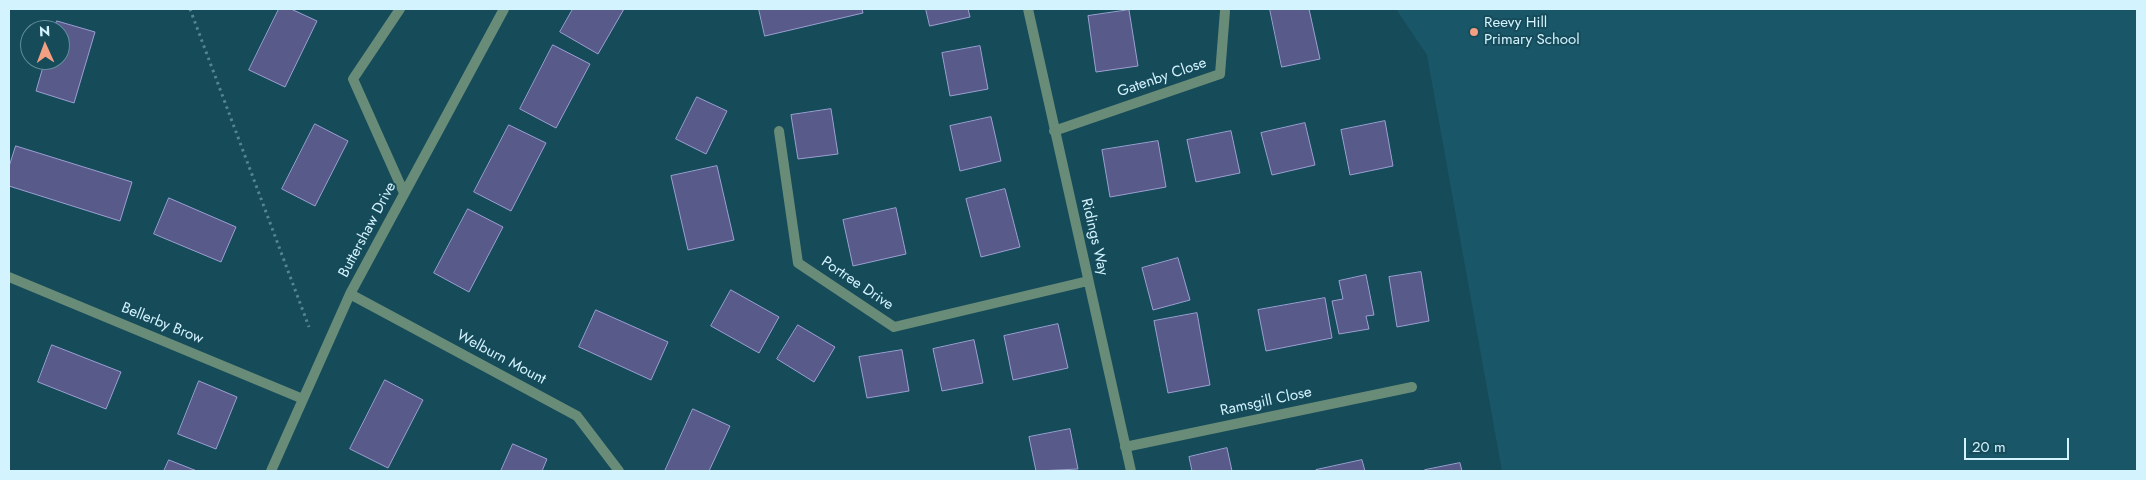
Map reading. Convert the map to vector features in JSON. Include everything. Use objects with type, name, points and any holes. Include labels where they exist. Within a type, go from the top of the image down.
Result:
[{"type":"street","points":[[400,9],[353,79],[404,193]]},
{"type":"street","name":"Buttershaw Drive","points":[[271,471],[350,294],[504,9]]},
{"type":"street","name":"Ridings Way","points":[[1028,9],[1131,471]]},
{"type":"street","name":"Gatenby Close","points":[[1054,132],[1220,74],[1225,11]]},
{"type":"street","name":"Portree Drive","points":[[779,131],[798,263],[894,327],[1088,281]]},
{"type":"street","name":"Bellerby Brow","points":[[9,277],[303,399]]},
{"type":"street","name":"Welburn Mount","points":[[350,294],[577,416],[619,471]]},
{"type":"street","name":"Ramsgill Close","points":[[1126,447],[1412,387]]},
{"type":"path","points":[[190,9],[321,359]]},
{"type":"shaded area","points":[[1396,9],[2137,9],[2137,471],[1502,471],[1427,55]]},
{"type":"building","points":[[279,9],[291,9],[317,21],[285,87],[249,70]]},
{"type":"building","points":[[573,9],[624,9],[598,54],[560,32]]},
{"type":"building","points":[[759,9],[862,9],[863,13],[765,36]]},
{"type":"building","points":[[926,9],[968,9],[970,17],[930,26]]},
{"type":"building","points":[[1270,9],[1309,9],[1320,59],[1282,67]]},
{"type":"building","points":[[1129,10],[1138,66],[1096,72],[1088,16]]},
{"type":"building","points":[[70,25],[95,32],[74,103],[36,91],[42,70],[70,70]]},
{"type":"building","points":[[553,45],[590,64],[556,128],[520,109]]},
{"type":"building","points":[[980,46],[988,89],[950,96],[942,53]]},
{"type":"building","points":[[697,97],[727,111],[706,154],[676,139]]},
{"type":"building","points":[[831,109],[838,154],[798,159],[791,115]]},
{"type":"building","points":[[991,117],[1001,161],[960,171],[950,126]]},
{"type":"building","points":[[1385,121],[1393,166],[1350,175],[1341,130]]},
{"type":"building","points":[[1305,123],[1315,165],[1272,175],[1261,133]]},
{"type":"building","points":[[315,124],[348,141],[315,206],[282,189]]},
{"type":"building","points":[[509,125],[546,143],[511,211],[474,192]]},
{"type":"building","points":[[1231,131],[1240,173],[1196,182],[1187,140]]},
{"type":"building","points":[[1158,141],[1166,187],[1110,197],[1102,150]]},
{"type":"building","points":[[16,146],[132,182],[120,221],[9,186],[9,167]]},
{"type":"building","points":[[717,166],[734,240],[688,250],[671,176]]},
{"type":"building","points":[[1005,189],[1020,247],[981,257],[966,199]]},
{"type":"building","points":[[169,198],[236,227],[221,262],[154,234]]},
{"type":"building","points":[[896,208],[906,254],[853,266],[843,220]]},
{"type":"building","points":[[468,209],[503,227],[469,292],[434,273]]},
{"type":"building","points":[[1178,258],[1190,300],[1153,310],[1142,268]]},
{"type":"building","points":[[1421,272],[1429,321],[1397,327],[1389,277]]},
{"type":"building","points":[[1366,275],[1374,315],[1366,316],[1369,329],[1339,334],[1332,301],[1343,299],[1339,281]]},
{"type":"building","points":[[731,290],[779,317],[759,353],[711,326]]},
{"type":"building","points":[[1325,298],[1332,338],[1266,351],[1258,310]]},
{"type":"building","points":[[596,310],[668,342],[651,380],[579,347]]},
{"type":"building","points":[[1197,313],[1210,385],[1168,393],[1154,321]]},
{"type":"building","points":[[1058,324],[1068,368],[1013,380],[1004,336]]},
{"type":"building","points":[[798,325],[835,347],[814,382],[777,359]]},
{"type":"building","points":[[974,340],[983,383],[942,391],[933,349]]},
{"type":"building","points":[[52,345],[121,372],[106,409],[38,382]]},
{"type":"building","points":[[902,350],[909,391],[867,398],[859,357]]},
{"type":"building","points":[[385,380],[423,400],[388,468],[350,449]]},
{"type":"building","points":[[199,381],[237,397],[216,449],[178,434]]},
{"type":"building","points":[[693,409],[730,426],[709,471],[665,471]]},
{"type":"building","points":[[1070,429],[1078,469],[1036,471],[1029,437]]},
{"type":"building","points":[[513,444],[547,459],[542,471],[501,471]]},
{"type":"building","points":[[1227,448],[1232,471],[1192,471],[1189,457]]},
{"type":"building","points":[[169,460],[197,471],[164,471]]},
{"type":"building","points":[[1362,460],[1365,471],[1316,471],[1316,470]]},
{"type":"building","points":[[1460,463],[1462,471],[1425,470]]},
{"type":"place","name":"Reevy Hill Primary School","points":[[1474,32]]}]
